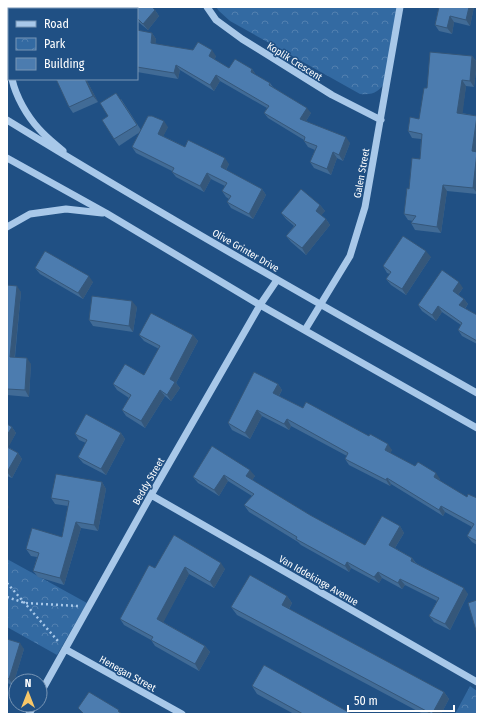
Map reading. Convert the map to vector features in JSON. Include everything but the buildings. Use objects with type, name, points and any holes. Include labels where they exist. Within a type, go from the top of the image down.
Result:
[{"type":"street","name":"Koplik Crescent","points":[[207,7],[216,20],[242,39],[332,95],[381,120]]},
{"type":"street","name":"Galen Street","points":[[305,330],[350,256],[365,207],[400,7]]},
{"type":"street","points":[[12,80],[18,97],[39,129],[78,164]]},
{"type":"street","name":"Olive Grinter Drive","points":[[7,120],[78,164],[277,280],[477,393]]},
{"type":"street","points":[[7,158],[106,213],[260,305],[477,428]]},
{"type":"street","points":[[7,227],[30,214],[66,209],[106,213]]},
{"type":"street","name":"Beddy Street","points":[[48,680],[151,495],[260,305],[277,280]]},
{"type":"street","name":"Van Iddekinge Avenue","points":[[151,495],[477,682]]},
{"type":"street","name":"Henegan Street","points":[[65,649],[182,714]]},
{"type":"path","points":[[7,583],[65,649]]},
{"type":"path","points":[[7,597],[25,603],[89,606]]},
{"type":"green space","points":[[216,7],[398,7],[387,80],[376,92],[360,94],[230,21]]},
{"type":"green space","points":[[7,559],[87,603],[57,655],[7,627]]},
{"type":"green space","points":[[470,686],[477,691],[477,714],[455,714]]}]
